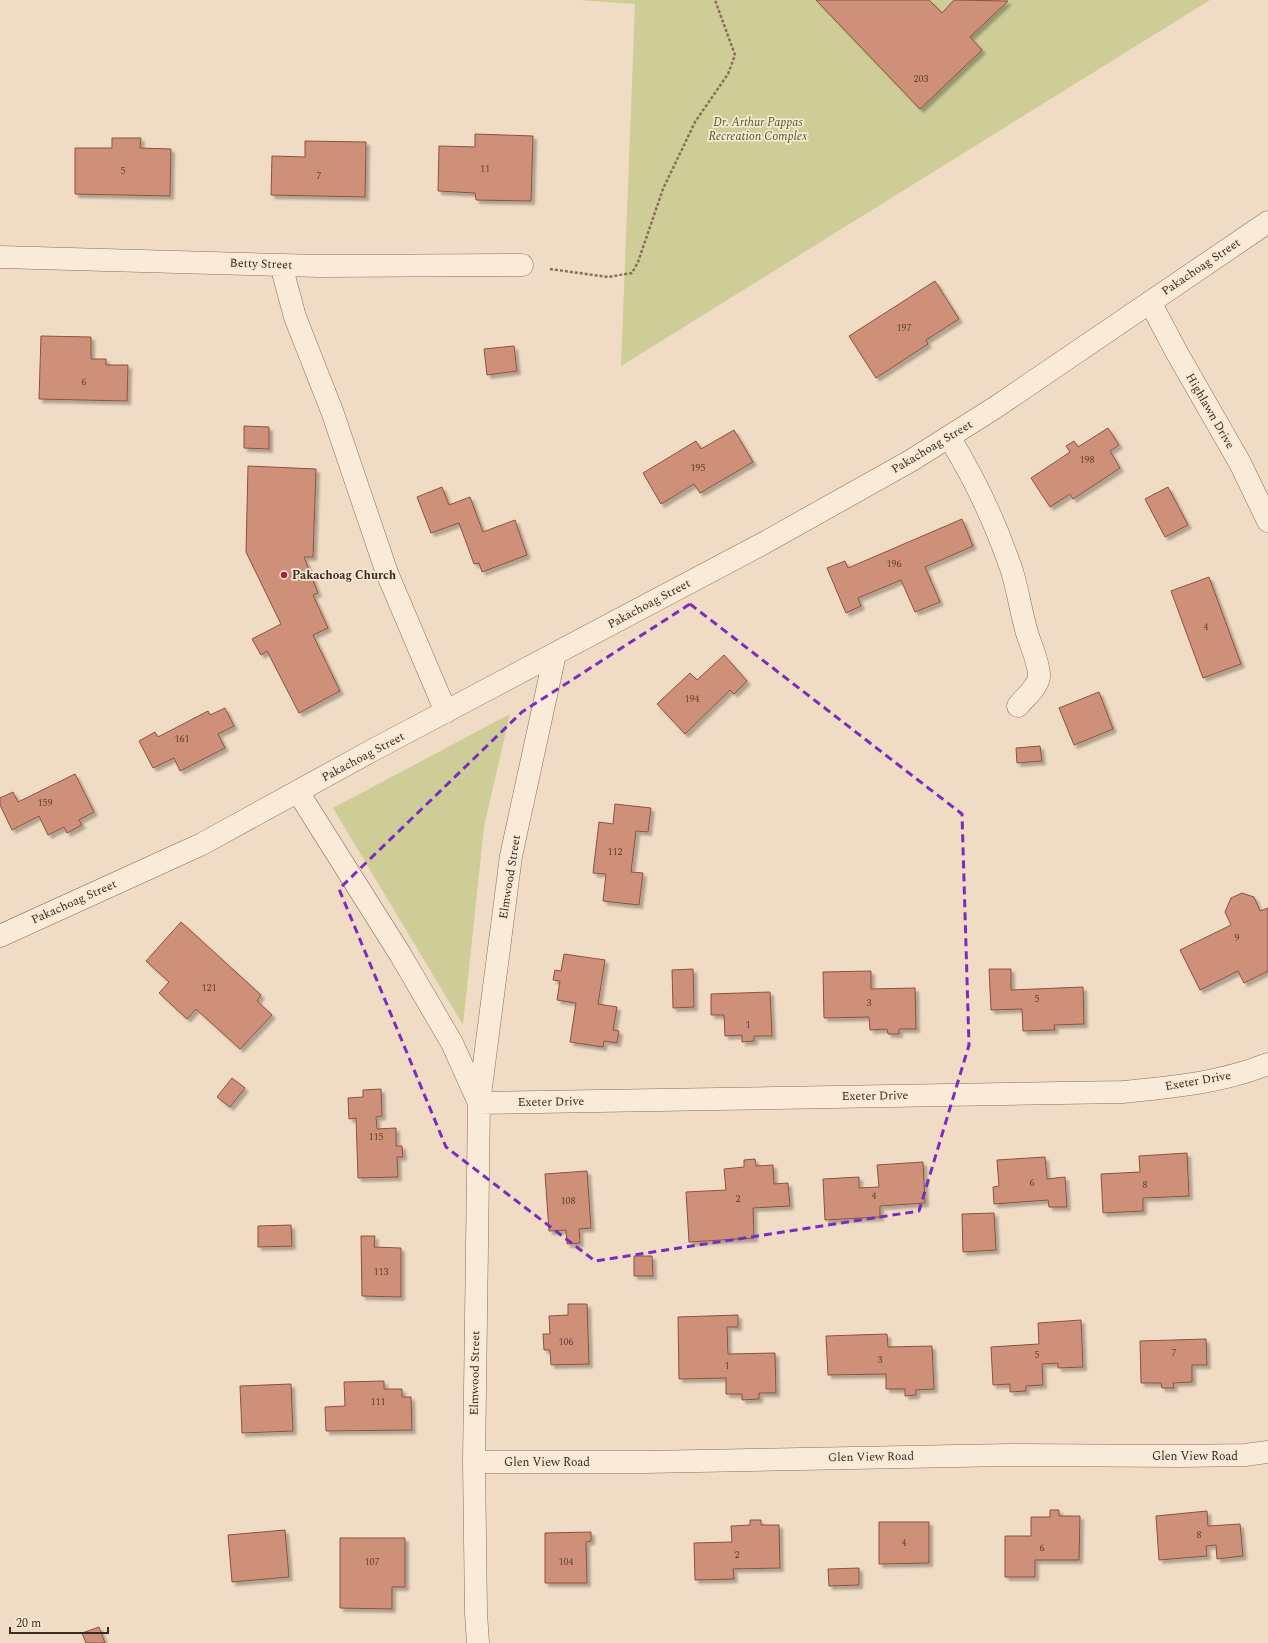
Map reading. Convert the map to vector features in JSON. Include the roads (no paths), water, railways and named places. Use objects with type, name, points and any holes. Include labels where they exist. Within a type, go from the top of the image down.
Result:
[{"type":"street","name":"Pakachoag Street","points":[[0,936],[202,844],[764,543],[912,460],[996,407],[1268,222]]},
{"type":"street","name":"Betty Street","points":[[0,257],[319,266],[522,265]]},
{"type":"street","points":[[281,265],[295,317],[332,411],[387,573],[446,712]]},
{"type":"street","name":"Highlawn Drive","points":[[1150,302],[1177,353],[1240,463],[1268,521]]},
{"type":"street","points":[[949,436],[968,467],[998,531],[1012,573],[1036,663],[1039,675],[1035,686],[1018,706]]},
{"type":"street","name":"Elmwood Street","points":[[478,1643],[476,1613],[474,1462],[479,1103],[511,856],[555,654]]},
{"type":"street","name":"Elmwood Street","points":[[298,792],[400,954],[452,1043],[479,1103]]},
{"type":"street","name":"Exeter Drive","points":[[479,1103],[1123,1092],[1199,1084],[1249,1072],[1268,1064]]},
{"type":"street","name":"Glen View Road","points":[[474,1462],[645,1462],[1009,1456],[1181,1456],[1245,1455],[1268,1452]]},
{"type":"place","name":"Pakachoag Church","points":[[284,575]]},
{"type":"park label","name":"Dr. Arthur Pappas Recreation Complex","points":[[758,129]]}]
